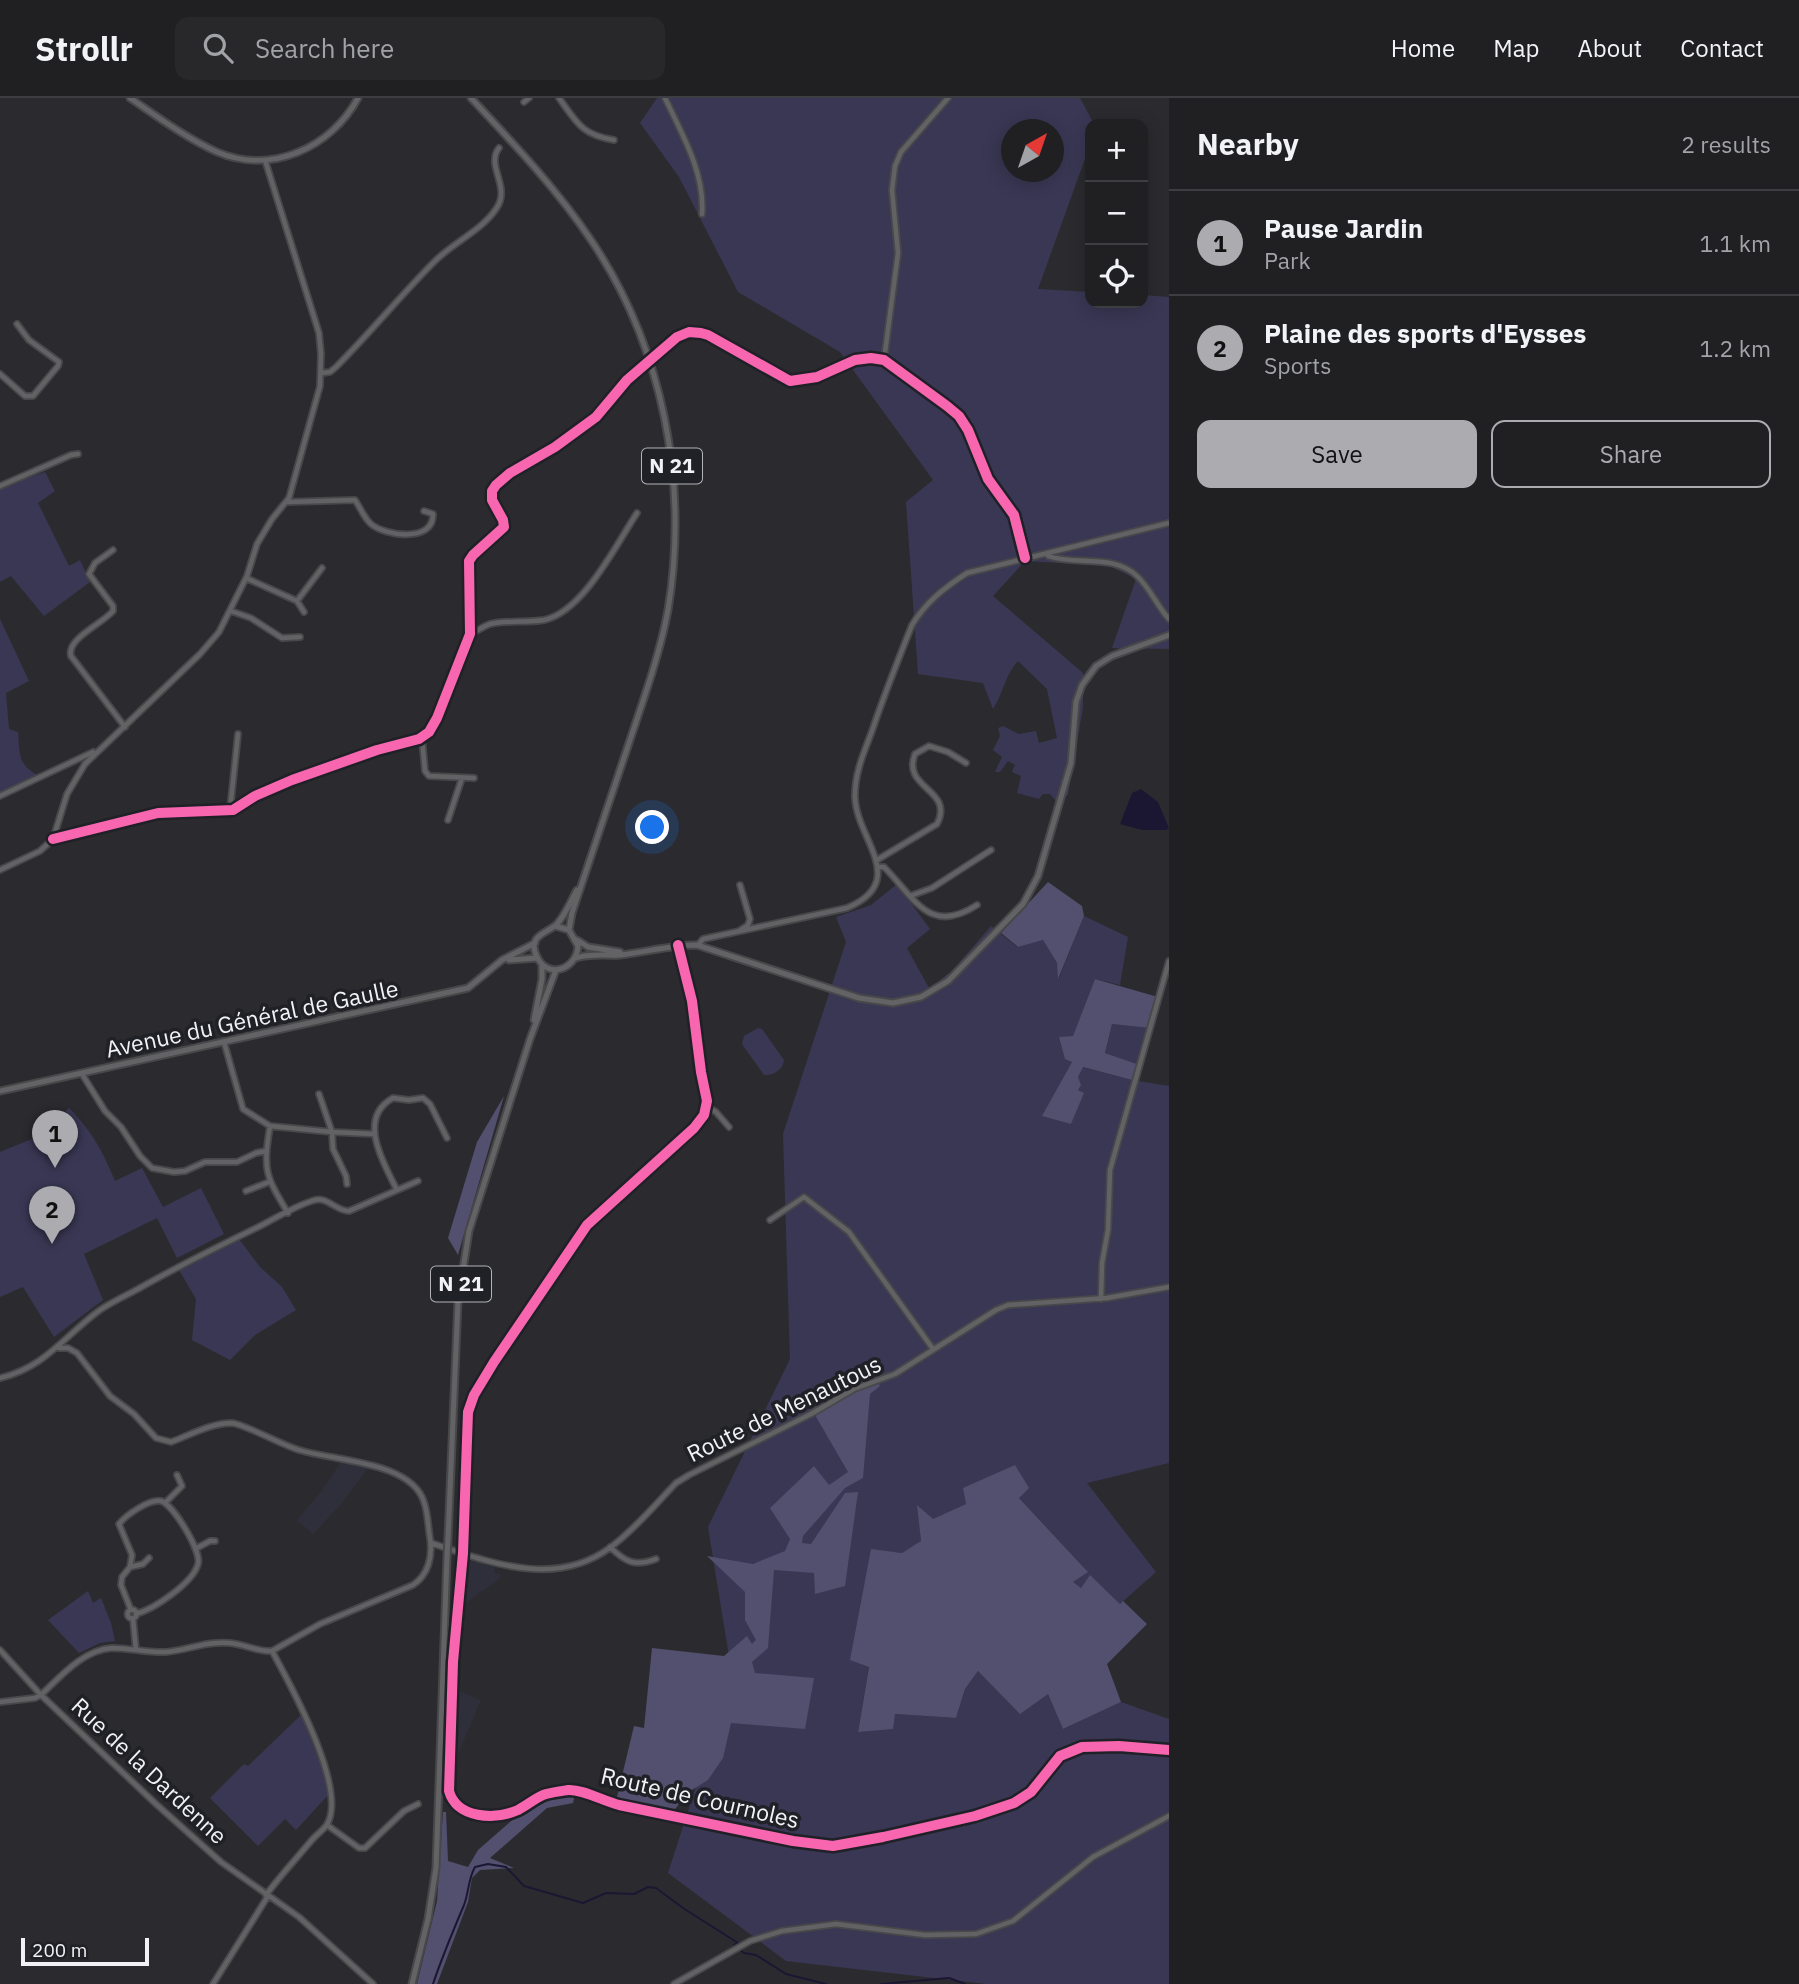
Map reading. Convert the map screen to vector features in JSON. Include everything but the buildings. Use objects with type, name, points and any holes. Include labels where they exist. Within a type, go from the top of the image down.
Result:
[{"type":"main road","points":[[130,98],[186,135],[219,152],[235,158],[265,160],[300,153],[315,145],[344,121],[358,98]]},
{"type":"main road","name":"N 21","points":[[471,98],[571,211],[612,274],[644,345],[669,439],[675,512],[667,612],[645,694],[572,913],[569,930]]},
{"type":"main road","points":[[634,953],[588,947],[576,940],[569,930],[555,926],[542,932],[535,943],[537,958],[542,965],[556,970],[568,967],[576,958],[595,953],[617,955],[634,953],[678,945],[697,945],[859,998],[893,1003],[921,997],[948,981],[1023,904],[1038,876],[1071,763],[1076,702],[1082,685],[1096,666],[1112,656],[1169,635]]},
{"type":"main road","name":"N 21","points":[[555,926],[583,881]]},
{"type":"main road","points":[[576,940],[576,958]]},
{"type":"main road","name":"Avenue du Général de Gaulle","points":[[0,1091],[468,988],[502,960],[535,943]]},
{"type":"main road","points":[[502,960],[537,958]]},
{"type":"main road","name":"N 21","points":[[530,1039],[542,979],[542,965]]},
{"type":"main road","name":"N 21","points":[[412,1984],[428,1919],[436,1868],[456,1326],[463,1266],[469,1231],[530,1039],[556,970]]},
{"type":"street","points":[[524,103],[529,98]]},
{"type":"street","points":[[559,98],[582,128],[593,137],[614,140]]},
{"type":"street","points":[[665,98],[682,133],[701,186],[702,214]]},
{"type":"street","points":[[884,360],[898,253],[892,190],[895,166],[901,152],[948,98]]},
{"type":"street","points":[[321,373],[330,372],[336,367],[377,326],[437,258],[480,226],[498,208],[503,192],[495,163],[495,153],[499,148]]},
{"type":"street","points":[[53,839],[68,794],[85,764],[200,654],[219,632],[246,578],[257,544],[293,487],[320,386],[319,333],[265,160]]},
{"type":"street","points":[[0,374],[29,397],[33,396],[58,366],[59,362],[29,340],[17,324]]},
{"type":"street","points":[[0,870],[40,851],[53,839],[158,813],[230,810],[292,780],[377,750],[422,738],[437,718],[470,634],[469,561],[504,527],[492,500],[492,491],[510,473],[555,447],[596,416],[634,374],[677,337],[689,332],[708,335],[789,381],[817,377],[855,360],[884,360],[959,416],[968,430],[988,479],[1014,515],[1025,558]]},
{"type":"street","points":[[0,486],[78,454]]},
{"type":"street","points":[[286,502],[355,500],[369,523],[404,535],[418,533],[430,524],[433,514],[424,511]]},
{"type":"street","points":[[470,634],[489,625],[543,620],[560,615],[588,587],[637,513]]},
{"type":"street","points":[[697,945],[703,939],[847,908],[859,903],[877,881],[879,867],[858,813],[855,786],[858,770],[912,625],[921,610],[939,591],[967,573],[1169,523]]},
{"type":"street","points":[[113,550],[95,563],[89,574],[113,606],[113,611],[73,642],[69,650],[98,695],[125,727]]},
{"type":"street","points":[[1047,552],[1048,556],[1056,559],[1098,561],[1134,573],[1169,620]]},
{"type":"street","points":[[297,601],[322,568]]},
{"type":"street","points":[[246,578],[297,601],[304,612]]},
{"type":"street","points":[[231,611],[251,618],[282,638],[300,637]]},
{"type":"street","points":[[230,810],[238,734]]},
{"type":"street","points":[[422,738],[425,771],[429,776],[474,778]]},
{"type":"street","points":[[877,860],[937,824],[940,818],[938,798],[916,778],[912,768],[915,754],[929,746],[948,752],[966,763]]},
{"type":"street","points":[[0,796],[97,750]]},
{"type":"street","points":[[448,820],[462,777]]},
{"type":"street","points":[[910,896],[932,888],[992,850]]},
{"type":"street","points":[[879,867],[884,867],[926,912],[940,918],[956,915],[977,905]]},
{"type":"street","points":[[738,932],[748,925],[750,919],[740,885]]},
{"type":"street","points":[[678,945],[692,1001],[706,1106],[716,1112],[729,1127]]},
{"type":"street","points":[[1101,1299],[1102,1263],[1108,1230],[1110,1170],[1169,961]]},
{"type":"street","points":[[224,1042],[240,1105],[252,1117],[270,1126],[374,1134]]},
{"type":"street","points":[[82,1074],[105,1111],[121,1127],[140,1156],[152,1168],[185,1171],[205,1162],[237,1162],[266,1151]]},
{"type":"street","points":[[319,1094],[332,1132],[333,1149],[347,1184]]},
{"type":"street","points":[[397,1190],[383,1163],[374,1134],[378,1111],[388,1101],[396,1098],[423,1098],[430,1104],[447,1138]]},
{"type":"street","name":"Route de Cournoles","points":[[706,1106],[704,1115],[694,1128],[587,1225],[474,1395],[468,1412],[463,1553],[453,1662],[449,1791],[452,1801],[467,1812],[478,1815],[501,1814],[517,1810],[546,1794],[578,1790],[601,1801],[619,1805],[805,1843],[833,1846],[949,1822],[1014,1803],[1031,1791],[1060,1756],[1082,1747],[1119,1746],[1169,1750]]},
{"type":"street","points":[[320,1130],[327,1119]]},
{"type":"street","points":[[270,1126],[266,1151],[269,1182],[288,1213]]},
{"type":"street","points":[[0,1378],[33,1366],[59,1348],[101,1310],[166,1273],[288,1213],[317,1200],[330,1202],[340,1210],[349,1211],[418,1181]]},
{"type":"street","points":[[246,1191],[269,1182]]},
{"type":"street","points":[[770,1220],[804,1197],[842,1224],[933,1349]]},
{"type":"street","name":"Route de Menautous","points":[[431,1543],[496,1564],[550,1570],[573,1567],[610,1548],[676,1483],[689,1475],[811,1414],[854,1389],[895,1374],[996,1310],[1008,1305],[1101,1299],[1169,1287]]},
{"type":"street","points":[[0,1650],[41,1695],[89,1654],[112,1648],[164,1652],[212,1642],[233,1643],[272,1651],[320,1624],[413,1586],[427,1572],[431,1543],[424,1501],[418,1490],[401,1477],[373,1466],[311,1454],[273,1442],[236,1423],[221,1424],[171,1442],[164,1442],[156,1438],[134,1414],[110,1396],[76,1353],[68,1348],[59,1348]]},
{"type":"street","points":[[165,1503],[182,1486],[177,1475]]},
{"type":"street","points":[[130,1567],[130,1550],[119,1524],[153,1502],[170,1505],[197,1548],[199,1562],[186,1581],[166,1598],[133,1614]]},
{"type":"street","points":[[197,1548],[209,1541],[215,1541]]},
{"type":"street","points":[[610,1548],[622,1559],[632,1563],[656,1559]]},
{"type":"street","points":[[136,1650],[133,1614],[121,1585],[122,1577],[130,1567],[143,1564],[149,1558]]},
{"type":"street","points":[[213,1984],[267,1895],[327,1825],[332,1801],[331,1781],[296,1694],[272,1651]]},
{"type":"street","name":"Rue de la Dardenne","points":[[0,1702],[41,1695],[221,1862],[299,1917],[373,1984]]},
{"type":"street","points":[[327,1825],[359,1848],[365,1848],[404,1811],[418,1804]]},
{"type":"street","points":[[674,1984],[682,1982],[750,1941],[782,1931],[836,1924],[925,1935],[976,1934],[1013,1921],[1093,1857],[1169,1816]]},
{"type":"shaded area","points":[[657,98],[1080,98],[1091,119],[1085,119],[1085,159],[1038,289],[1085,292],[1085,308],[1148,308],[1148,295],[1169,297],[1169,649],[1112,648],[1136,579],[1110,566],[1025,561],[993,596],[1083,673],[1083,707],[1068,795],[1056,801],[1050,794],[1043,794],[1039,799],[1017,793],[1021,776],[1012,772],[1015,765],[1008,761],[1000,772],[995,772],[1002,757],[993,750],[1000,736],[998,728],[1003,726],[1019,734],[1036,731],[1039,743],[1057,738],[1047,689],[1018,661],[993,709],[983,683],[918,674],[906,502],[933,480],[840,352],[738,292],[679,177],[640,123]]},
{"type":"shaded area","points":[[45,472],[55,491],[38,503],[69,566],[80,560],[90,582],[44,616],[11,576],[0,582],[0,488]]},
{"type":"shaded area","points":[[0,619],[29,681],[6,693],[9,729],[18,732],[23,762],[37,775],[0,793]]},
{"type":"shaded area","points":[[1141,789],[1158,802],[1169,828],[1166,830],[1142,830],[1120,824],[1132,793]]},
{"type":"shaded area","points":[[1048,882],[1082,906],[1084,916],[1058,979],[1057,963],[1043,940],[1018,947],[1001,933]]},
{"type":"shaded area","points":[[897,884],[930,929],[907,948],[929,988],[952,971],[991,926],[1017,947],[1043,940],[1057,963],[1059,978],[1084,916],[1128,937],[1120,985],[1095,979],[1073,1037],[1072,1062],[1043,1116],[1083,1093],[1078,1090],[1078,1077],[1082,1067],[1169,1086],[1169,1463],[1087,1483],[1156,1572],[1120,1604],[1090,1576],[1081,1588],[1072,1582],[1087,1571],[1019,1498],[966,1504],[932,1520],[918,1506],[921,1542],[902,1553],[871,1550],[869,1666],[858,1731],[894,1714],[956,1718],[965,1689],[978,1671],[1048,1694],[1063,1729],[1121,1702],[1169,1719],[1169,1984],[986,1984],[786,1961],[668,1873],[732,1675],[708,1527],[790,1359],[783,1134],[846,942],[836,917],[871,905]]},
{"type":"shaded area","points":[[1095,979],[1158,997],[1149,1028],[1112,1024],[1105,1053],[1137,1064],[1132,1080],[1083,1067],[1078,1077],[1081,1085],[1078,1090],[1084,1093],[1071,1124],[1042,1116],[1072,1062],[1065,1059],[1059,1037],[1073,1036]]},
{"type":"shaded area","points":[[1112,1024],[1149,1028],[1137,1064],[1105,1053]]},
{"type":"shaded area","points":[[758,1028],[762,1029],[784,1060],[780,1069],[771,1074],[764,1075],[742,1044],[744,1036]]},
{"type":"shaded area","points":[[504,1096],[458,1255],[448,1238],[477,1142]]},
{"type":"shaded area","points":[[69,1108],[96,1142],[115,1181],[142,1168],[163,1207],[201,1188],[224,1234],[177,1258],[157,1218],[84,1254],[103,1300],[54,1337],[23,1287],[0,1297],[0,1152],[37,1137]]},
{"type":"shaded area","points":[[239,1239],[260,1267],[282,1287],[296,1310],[255,1335],[230,1360],[192,1340],[196,1299],[179,1270]]},
{"type":"shaded area","points":[[878,1382],[880,1386],[870,1394],[863,1478],[845,1488],[803,1536],[802,1543],[811,1544],[845,1493],[858,1492],[845,1586],[815,1594],[814,1573],[774,1570],[768,1648],[752,1662],[755,1673],[814,1678],[805,1729],[731,1723],[723,1758],[708,1780],[687,1793],[673,1812],[616,1801],[634,1726],[644,1728],[652,1648],[724,1656],[747,1636],[752,1644],[756,1640],[745,1620],[745,1592],[707,1556],[753,1564],[785,1551],[790,1539],[770,1508],[814,1466],[829,1485],[848,1472],[815,1415],[856,1391]]},
{"type":"shaded area","points":[[341,1462],[368,1468],[341,1504],[313,1534],[297,1520],[321,1492]]},
{"type":"shaded area","points":[[1015,1465],[1029,1488],[1019,1498],[1088,1572],[1073,1582],[1081,1588],[1090,1575],[1120,1604],[1123,1601],[1147,1624],[1107,1664],[1121,1702],[1063,1729],[1048,1694],[1020,1714],[978,1671],[965,1689],[956,1718],[895,1714],[893,1729],[858,1732],[869,1667],[850,1660],[871,1549],[902,1553],[921,1541],[917,1505],[933,1519],[966,1504],[963,1488]]},
{"type":"shaded area","points":[[466,1560],[495,1567],[494,1573],[500,1574],[499,1579],[460,1607]]},
{"type":"shaded area","points":[[88,1591],[93,1603],[101,1598],[115,1641],[100,1643],[79,1653],[48,1620]]},
{"type":"shaded area","points":[[455,1689],[481,1700],[453,1765]]},
{"type":"shaded area","points":[[301,1715],[326,1778],[329,1794],[296,1830],[285,1819],[258,1846],[210,1798],[244,1764],[248,1766]]},
{"type":"shaded area","points":[[575,1794],[573,1803],[547,1808],[490,1858],[514,1868],[480,1870],[472,1878],[468,1902],[437,1984],[417,1984],[437,1901],[443,1812],[446,1812],[448,1861],[468,1867],[478,1850],[526,1808],[548,1795]]},
{"type":"waterway","points":[[433,1984],[464,1905],[475,1867],[488,1864],[506,1867],[524,1886],[583,1903],[606,1893],[634,1894],[648,1887],[656,1888],[738,1943],[734,1945],[744,1953],[756,1955],[786,1974],[826,1984]]},
{"type":"waterway","points":[[881,1984],[949,1978],[965,1984]]},
{"type":"cycle path","points":[[53,839],[158,813],[233,810],[255,796],[292,780],[377,750],[419,739],[429,732],[470,634],[469,561],[504,527],[492,500],[492,491],[510,473],[555,447],[596,417],[627,380],[677,337],[689,332],[708,335],[790,381],[817,377],[855,360],[884,360],[959,416],[968,430],[988,479],[1014,515],[1025,558]]},
{"type":"cycle path","points":[[678,945],[692,1001],[707,1101],[704,1115],[694,1128],[587,1225],[494,1362],[474,1395],[468,1412],[463,1553],[453,1662],[449,1791],[453,1800],[468,1812],[488,1816],[518,1810],[546,1794],[574,1790],[619,1805],[793,1841],[833,1846],[975,1816],[1014,1803],[1031,1792],[1060,1756],[1082,1747],[1119,1746],[1169,1750]]},
{"type":"place","name":"Pause Jardin","points":[[55,1168]]},
{"type":"place","name":"Plaine des sports d'Eysses","points":[[52,1244]]}]
